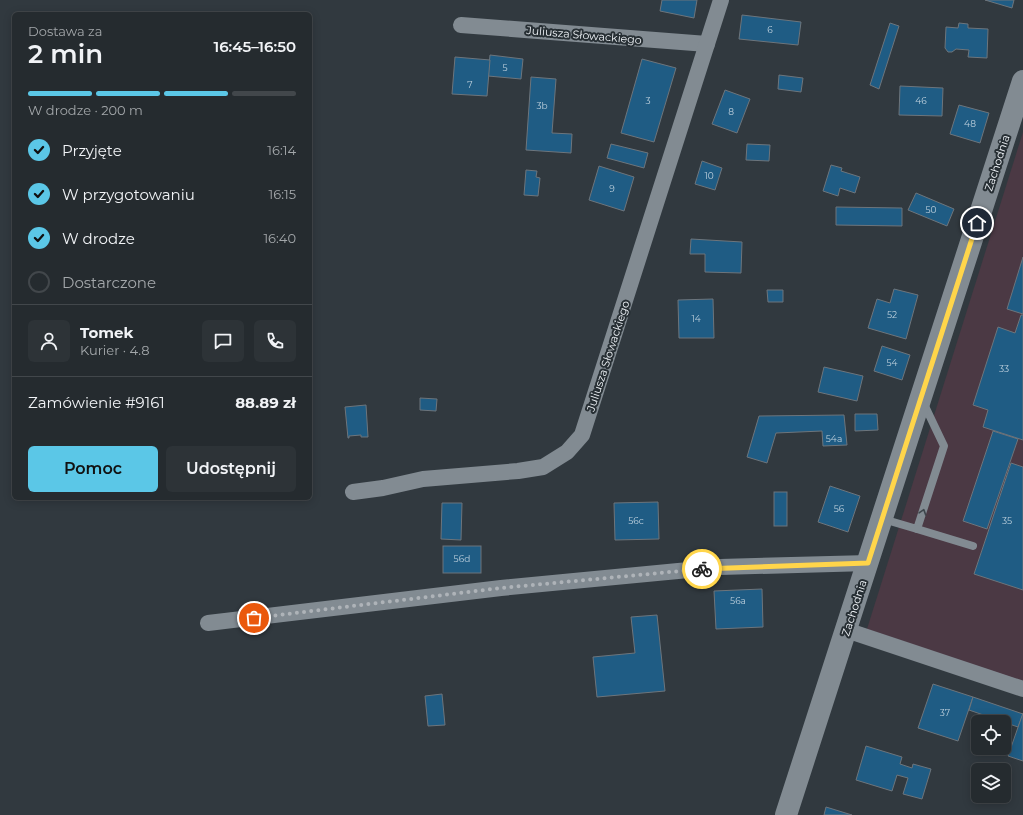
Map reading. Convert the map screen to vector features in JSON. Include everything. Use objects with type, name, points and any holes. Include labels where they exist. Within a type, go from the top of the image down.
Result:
[{"type":"street","name":"Juliusza Słowackiego","points":[[353,492],[382,488],[423,479],[518,471],[543,467],[567,452],[582,434],[721,0]]},
{"type":"street","name":"Juliusza Słowackiego","points":[[461,25],[707,44]]},
{"type":"street","name":"Zachodnia","points":[[786,815],[883,519],[1023,81]]},
{"type":"street","points":[[208,623],[501,588],[712,568],[868,563]]},
{"type":"street","points":[[846,630],[1023,689]]},
{"type":"lane","points":[[917,529],[944,446],[922,398]]},
{"type":"lane","points":[[883,519],[973,546]]},
{"type":"shaded area","points":[[1023,132],[1023,682],[867,629]]},
{"type":"building","points":[[662,0],[697,0],[694,18],[660,11]]},
{"type":"building","points":[[985,0],[1014,0],[1012,8]]},
{"type":"building","points":[[742,15],[801,22],[798,45],[739,39]]},
{"type":"building","points":[[890,23],[899,26],[879,89],[870,85]]},
{"type":"building","points":[[959,23],[968,24],[968,28],[988,29],[987,58],[968,57],[969,50],[956,49],[952,52],[948,52],[945,48],[946,27],[958,28]]},
{"type":"building","points":[[490,55],[523,59],[521,79],[488,76]]},
{"type":"building","points":[[455,57],[490,60],[487,96],[452,94]]},
{"type":"building","points":[[642,59],[676,68],[654,142],[621,133]]},
{"type":"building","points":[[779,75],[803,78],[801,92],[778,89]]},
{"type":"building","points":[[531,77],[556,79],[552,133],[572,134],[571,153],[526,150]]},
{"type":"building","points":[[900,86],[943,88],[942,116],[899,115]]},
{"type":"building","points":[[725,90],[750,99],[737,133],[712,124]]},
{"type":"building","points":[[959,105],[989,113],[980,143],[950,134]]},
{"type":"building","points":[[611,144],[648,153],[644,168],[607,158]]},
{"type":"building","points":[[747,144],[770,145],[769,161],[746,160]]},
{"type":"building","points":[[702,161],[722,168],[715,190],[695,184]]},
{"type":"building","points":[[831,165],[842,168],[841,171],[860,177],[855,193],[840,188],[838,196],[823,191]]},
{"type":"building","points":[[599,166],[634,177],[624,211],[589,200]]},
{"type":"building","points":[[526,170],[537,171],[536,177],[540,178],[538,196],[524,195]]},
{"type":"building","points":[[916,193],[954,209],[947,226],[908,210]]},
{"type":"building","points":[[836,207],[902,208],[902,226],[836,225]]},
{"type":"building","points":[[691,239],[742,242],[741,273],[705,272],[705,254],[690,254]]},
{"type":"building","points":[[1023,257],[1023,314],[1007,309]]},
{"type":"building","points":[[894,289],[918,295],[906,339],[868,328],[877,299],[890,303]]},
{"type":"building","points":[[767,290],[783,290],[783,302],[768,302]]},
{"type":"building","points":[[713,299],[714,338],[679,338],[678,300]]},
{"type":"building","points":[[1021,315],[1023,315],[1023,440],[983,427],[988,410],[973,405],[998,327],[1015,333]]},
{"type":"building","points":[[882,346],[910,355],[902,380],[874,371]]},
{"type":"building","points":[[824,367],[863,376],[857,401],[818,392]]},
{"type":"building","points":[[420,398],[437,399],[436,411],[420,410]]},
{"type":"building","points":[[366,405],[368,437],[361,437],[361,435],[349,436],[348,438],[345,407]]},
{"type":"building","points":[[855,414],[877,414],[878,430],[855,431]]},
{"type":"building","points":[[844,415],[847,445],[823,446],[822,431],[776,433],[767,463],[747,457],[759,416]]},
{"type":"building","points":[[993,431],[1018,439],[987,529],[963,521]]},
{"type":"building","points":[[1011,463],[1023,467],[1023,590],[974,574]]},
{"type":"building","points":[[830,486],[860,496],[848,532],[818,522]]},
{"type":"building","points":[[774,492],[787,492],[787,526],[774,526]]},
{"type":"building","points":[[658,502],[659,539],[615,540],[614,503]]},
{"type":"building","points":[[442,503],[462,503],[461,540],[441,539]]},
{"type":"building","points":[[443,546],[481,546],[481,573],[443,573]]},
{"type":"building","points":[[762,589],[763,627],[716,629],[714,591]]},
{"type":"building","points":[[657,615],[665,691],[597,697],[593,657],[635,653],[631,617]]},
{"type":"building","points":[[933,684],[973,697],[958,741],[918,728]]},
{"type":"building","points":[[442,694],[445,725],[428,726],[425,696]]},
{"type":"building","points":[[973,697],[1023,714],[1018,727],[1011,725],[1011,715],[983,715],[969,710]]},
{"type":"building","points":[[1023,713],[1023,761],[1008,756],[1011,755],[1011,747]]},
{"type":"building","points":[[866,746],[902,757],[900,764],[912,768],[913,764],[931,769],[922,799],[903,794],[908,778],[897,775],[892,791],[856,780]]},
{"type":"building","points":[[826,807],[852,815],[824,815]]},
{"type":"way so far","points":[[254,618],[501,588],[702,569]]},
{"type":"route","points":[[702,569],[720,567],[868,563],[977,223]]}]
